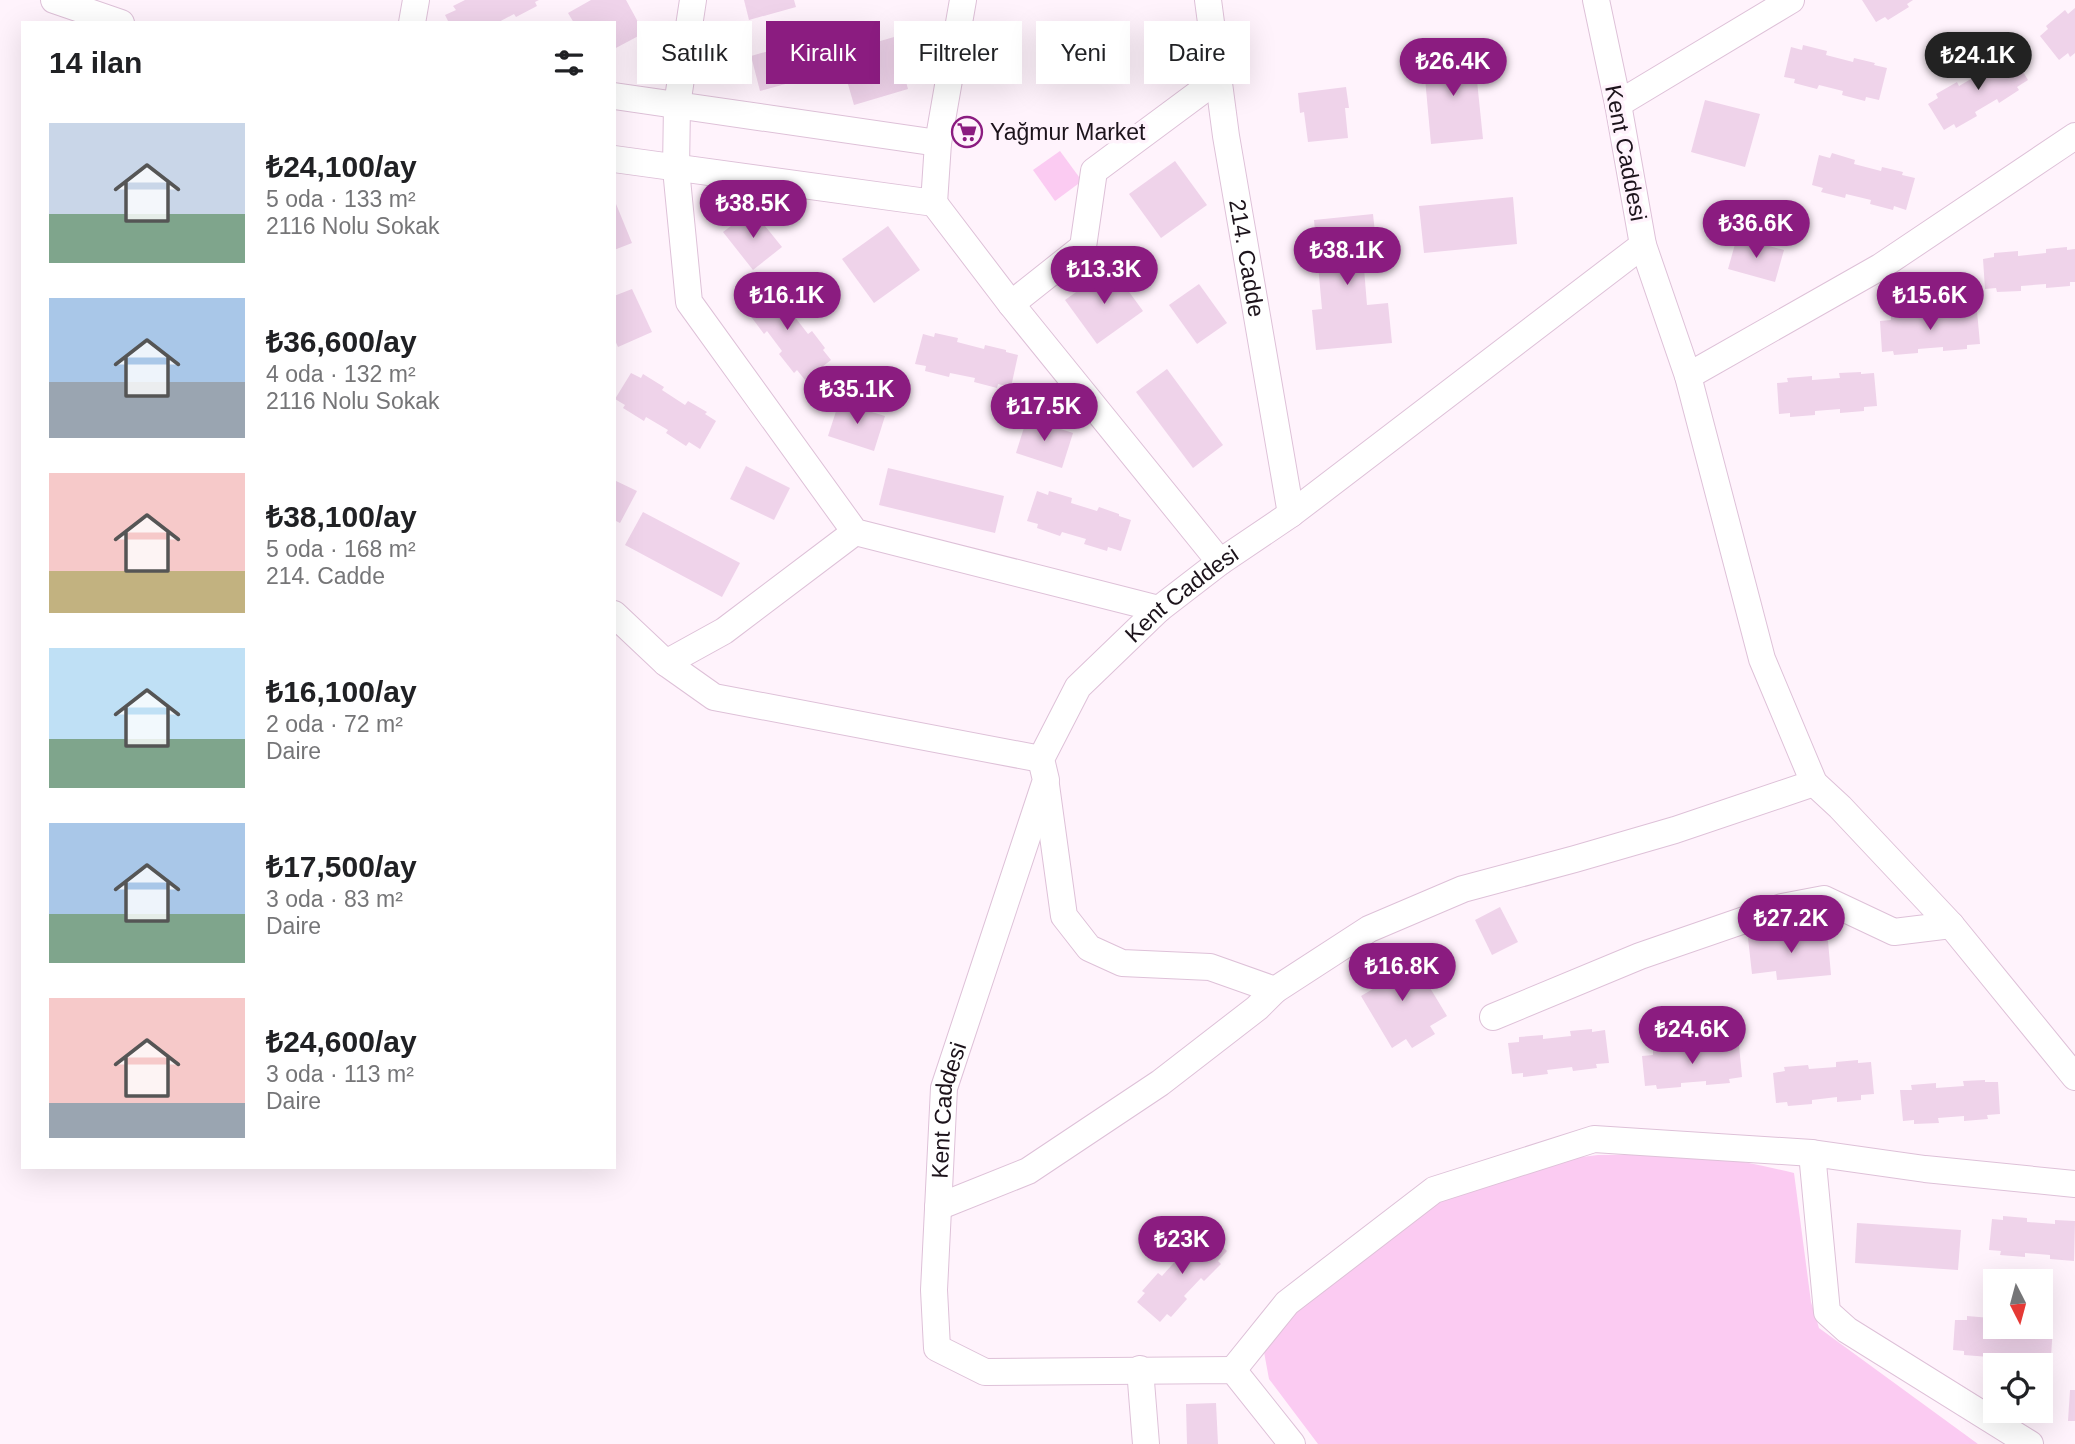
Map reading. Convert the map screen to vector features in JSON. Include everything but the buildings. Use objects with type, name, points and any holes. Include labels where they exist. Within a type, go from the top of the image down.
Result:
[{"type":"street","points":[[54,0],[115,21]]},
{"type":"street","points":[[412,21],[416,0]]},
{"type":"street","points":[[693,0],[677,105],[676,169],[689,302],[855,532],[1159,608]]},
{"type":"street","points":[[963,0],[938,143],[934,202],[1012,304],[1220,562]]},
{"type":"street","name":"214. Cadde","points":[[1208,0],[1211,21]]},
{"type":"street","name":"Kent Caddesi","points":[[1140,1369],[985,1372],[937,1348],[934,1290],[944,1088],[1043,770],[1078,687],[1159,608],[1291,514],[1643,245],[1596,0]]},
{"type":"street","points":[[1618,104],[1791,0]]},
{"type":"street","points":[[1012,304],[1083,247],[1094,171],[1211,84]]},
{"type":"street","name":"214. Cadde","points":[[1219,84],[1291,514]]},
{"type":"street","points":[[616,96],[938,143]]},
{"type":"street","points":[[1688,376],[1880,267],[2075,136]]},
{"type":"street","points":[[616,159],[934,202]]},
{"type":"street","points":[[1643,245],[1688,376],[1762,659],[1814,783],[1951,925],[2075,1077]]},
{"type":"street","points":[[666,663],[724,631],[855,532]]},
{"type":"street","points":[[616,616],[666,663],[714,697],[1043,770],[1064,916],[1089,948],[1122,963],[1210,967],[1275,990]]},
{"type":"street","points":[[938,1207],[1027,1171],[1160,1083],[1258,1008],[1275,990],[1369,929],[1463,888],[1675,830],[1814,783]]},
{"type":"street","points":[[1493,1017],[1640,956],[1782,907],[1824,899],[1894,932],[1951,925]]},
{"type":"street","points":[[1233,1370],[1287,1303],[1434,1190],[1594,1139],[1812,1153],[1926,1169],[2075,1184]]},
{"type":"street","points":[[1812,1153],[1827,1312],[1847,1330],[2030,1444]]},
{"type":"street","points":[[1146,1444],[1140,1369],[1233,1370]]},
{"type":"street","points":[[1233,1370],[1292,1444]]},
{"type":"shaded area","points":[[1060,151],[1082,181],[1055,201],[1033,170]]},
{"type":"shaded area","points":[[1598,1155],[1713,1157],[1794,1173],[1811,1302],[1819,1328],[1978,1444],[1318,1444],[1269,1379],[1264,1352],[1288,1320],[1316,1291],[1411,1218],[1446,1198],[1558,1160]]},
{"type":"place","name":"Yağmur Market","points":[[967,132]]}]
